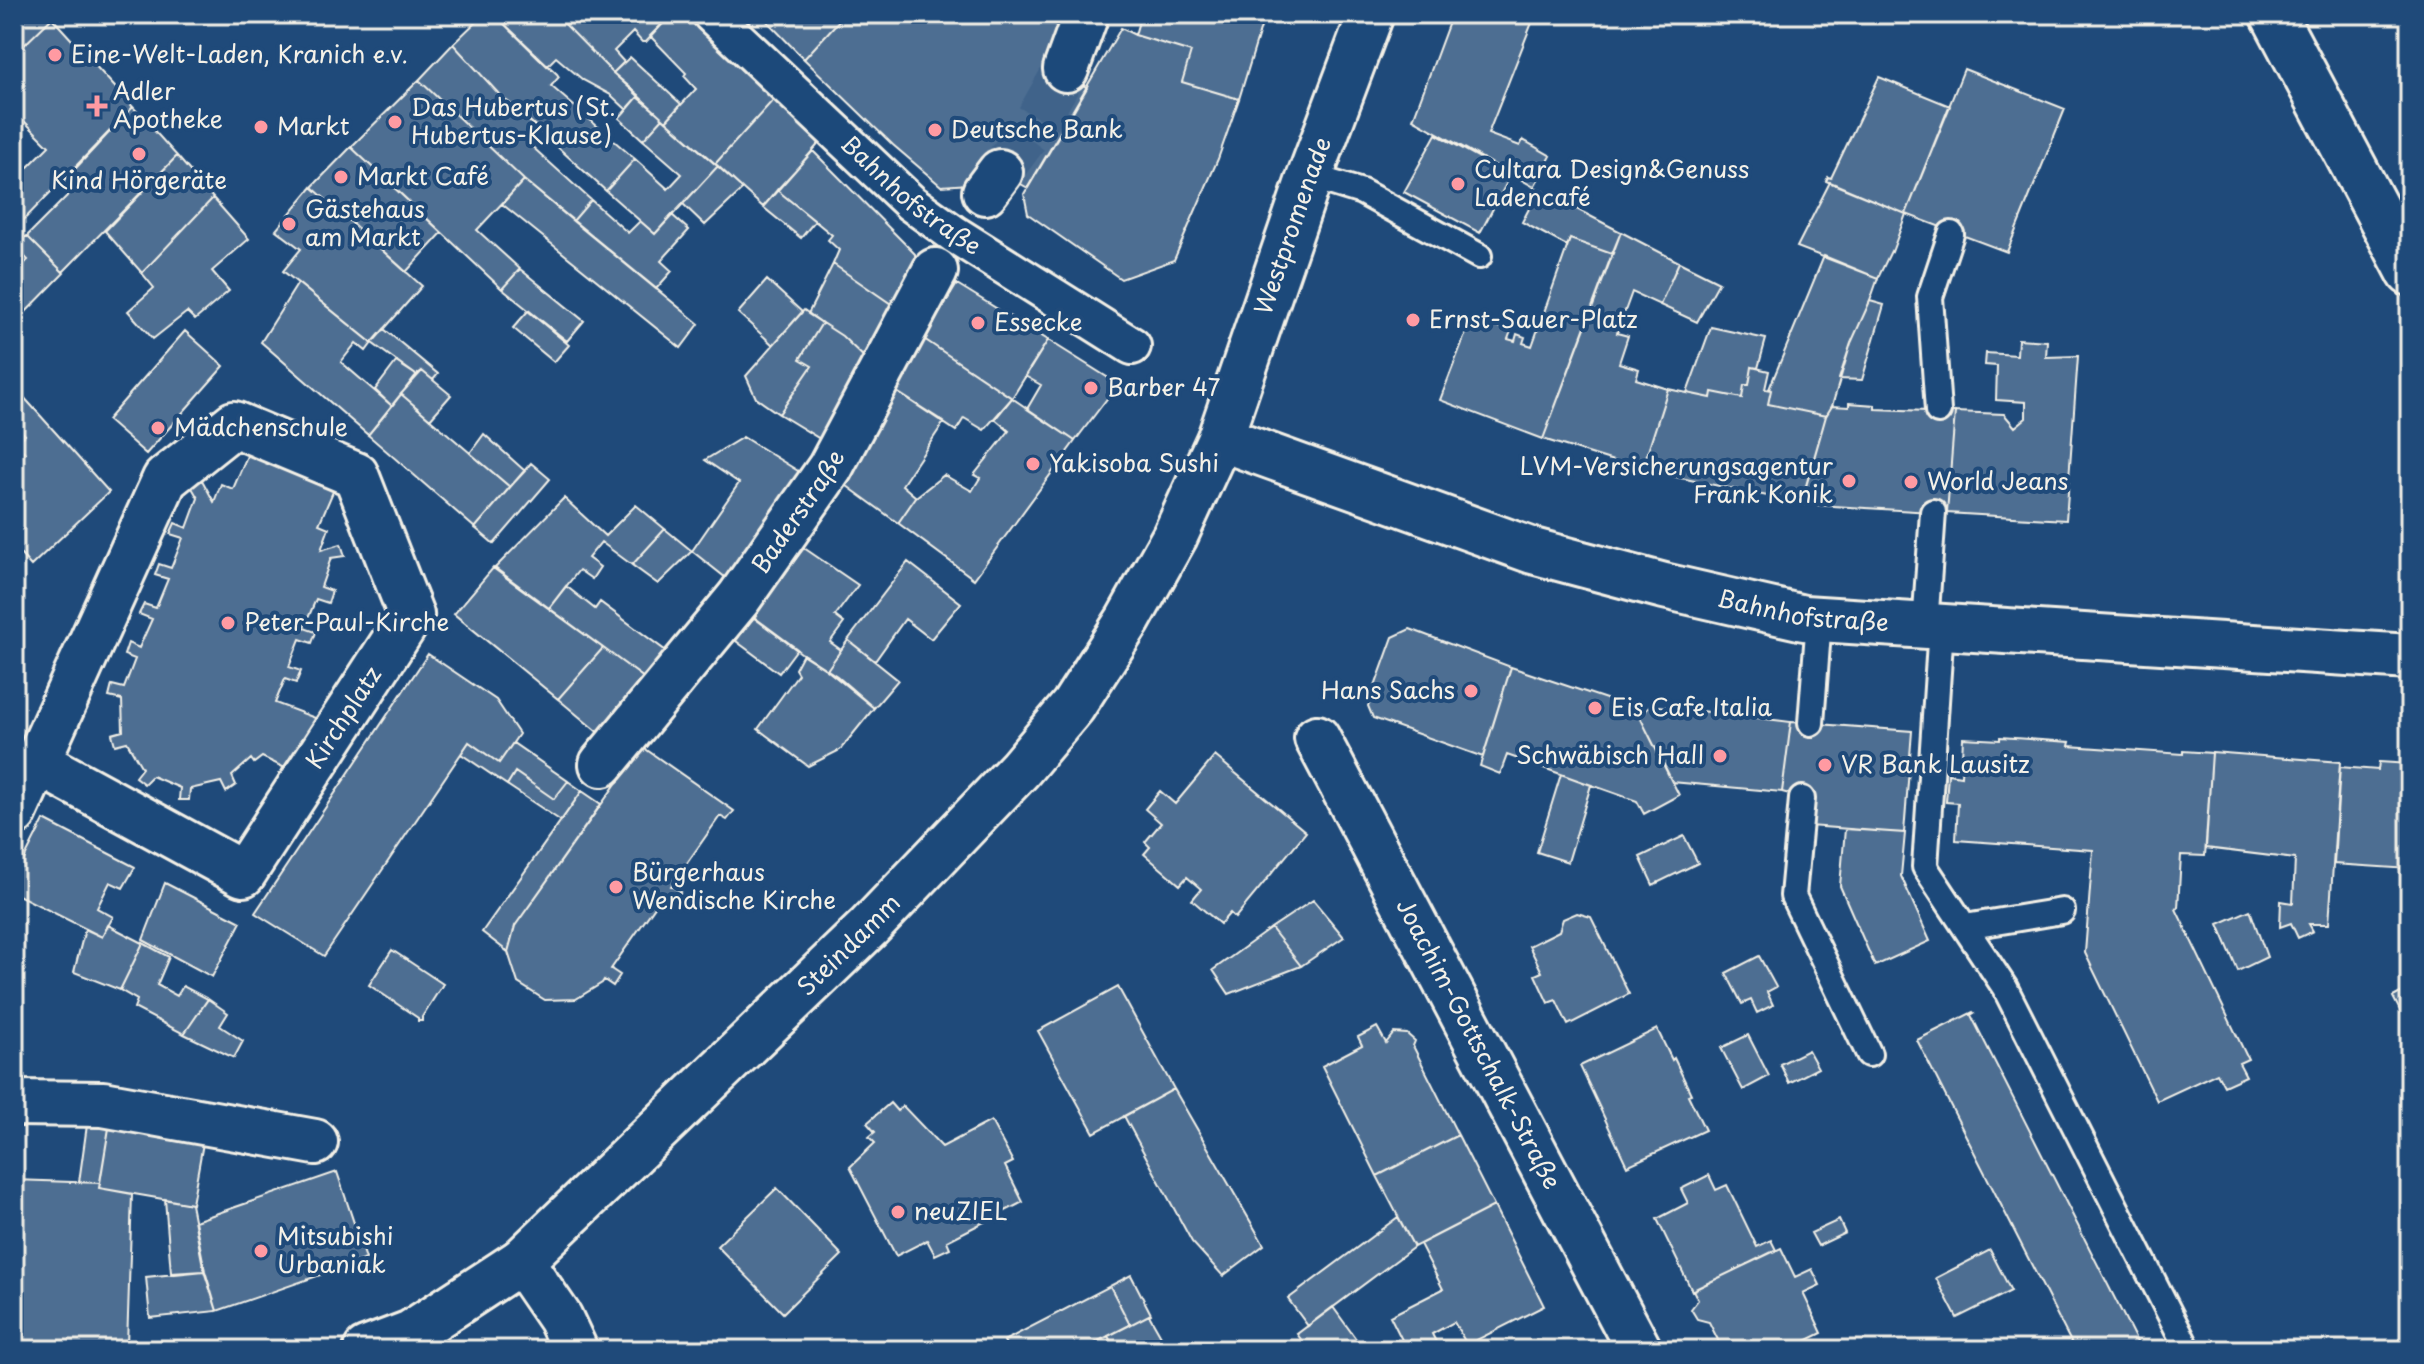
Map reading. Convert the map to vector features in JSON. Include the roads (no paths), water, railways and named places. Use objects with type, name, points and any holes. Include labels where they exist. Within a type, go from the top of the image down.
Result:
[{"type":"street","name":"Bahnhofstraße","points":[[711,14],[911,203],[944,252],[1132,346]]},
{"type":"street","points":[[1066,69],[1086,14]]},
{"type":"street","name":"Westpromenade","points":[[1220,438],[1310,176],[1371,14]]},
{"type":"street","points":[[2273,14],[2410,273]]},
{"type":"street","points":[[944,252],[993,182]]},
{"type":"street","name":"Baderstraße","points":[[602,764],[739,598],[830,468],[944,252]]},
{"type":"street","name":"Kirchplatz","points":[[234,424],[356,475],[411,615],[243,874],[37,762],[165,479],[234,424]]},
{"type":"street","name":"Bahnhofstraße","points":[[1220,438],[1533,551],[1664,586],[1804,618],[2410,657]]},
{"type":"street","name":"Steindamm","points":[[366,1350],[411,1333],[521,1261],[869,927],[1020,769],[1073,706],[1128,620],[1175,536],[1220,438]]},
{"type":"street","name":"Joachim-Gottschalk-Straße","points":[[1317,738],[1639,1350]]},
{"type":"street","points":[[14,813],[37,762]]},
{"type":"street","points":[[14,1103],[103,1104],[315,1142]]},
{"type":"street","points":[[521,1261],[560,1318],[575,1350]]},
{"type":"lane","points":[[1310,176],[1362,192],[1479,256]]},
{"type":"lane","points":[[1938,411],[1930,297],[1951,234]]},
{"type":"lane","points":[[1933,512],[1933,626],[1925,867],[2005,988],[2188,1350]]},
{"type":"lane","points":[[1811,723],[1819,619]]},
{"type":"lane","points":[[1802,799],[1793,896],[1869,1054]]},
{"type":"lane","points":[[1965,927],[2062,911]]},
{"type":"tunnel","points":[[1000,172],[1032,129],[1066,69]]},
{"type":"place","name":"Eine-Welt-Laden, Kranich e.v.","points":[[55,55]]},
{"type":"place","name":"Adler Apotheke","points":[[97,106]]},
{"type":"place","name":"Das Hubertus (St. Hubertus-Klause)","points":[[395,122]]},
{"type":"place","name":"Markt","points":[[261,127]]},
{"type":"place","name":"Deutsche Bank","points":[[935,130]]},
{"type":"place","name":"Kind Hörgeräte","points":[[139,154]]},
{"type":"place","name":"Markt Café","points":[[341,177]]},
{"type":"place","name":"Cultara Design&Genuss Ladencafé","points":[[1458,184]]},
{"type":"place","name":"Gästehaus am Markt","points":[[289,224]]},
{"type":"place","name":"Ernst-Sauer-Platz","points":[[1413,320]]},
{"type":"place","name":"Essecke","points":[[978,323]]},
{"type":"place","name":"Barber 47","points":[[1091,388]]},
{"type":"place","name":"Mädchenschule","points":[[158,428]]},
{"type":"place","name":"Yakisoba Sushi","points":[[1033,464]]},
{"type":"place","name":"LVM-Versicherungsagentur Frank Konik","points":[[1849,481]]},
{"type":"place","name":"World Jeans","points":[[1911,482]]},
{"type":"place","name":"Peter-Paul-Kirche","points":[[228,623]]},
{"type":"place","name":"Hans Sachs","points":[[1471,691]]},
{"type":"place","name":"Eis Cafe Italia","points":[[1595,708]]},
{"type":"place","name":"Schwäbisch Hall","points":[[1720,756]]},
{"type":"place","name":"VR Bank Lausitz","points":[[1825,765]]},
{"type":"place","name":"Bürgerhaus Wendische Kirche","points":[[616,887]]},
{"type":"place","name":"neuZIEL","points":[[898,1212]]},
{"type":"place","name":"Mitsubishi Urbaniak","points":[[261,1251]]}]
